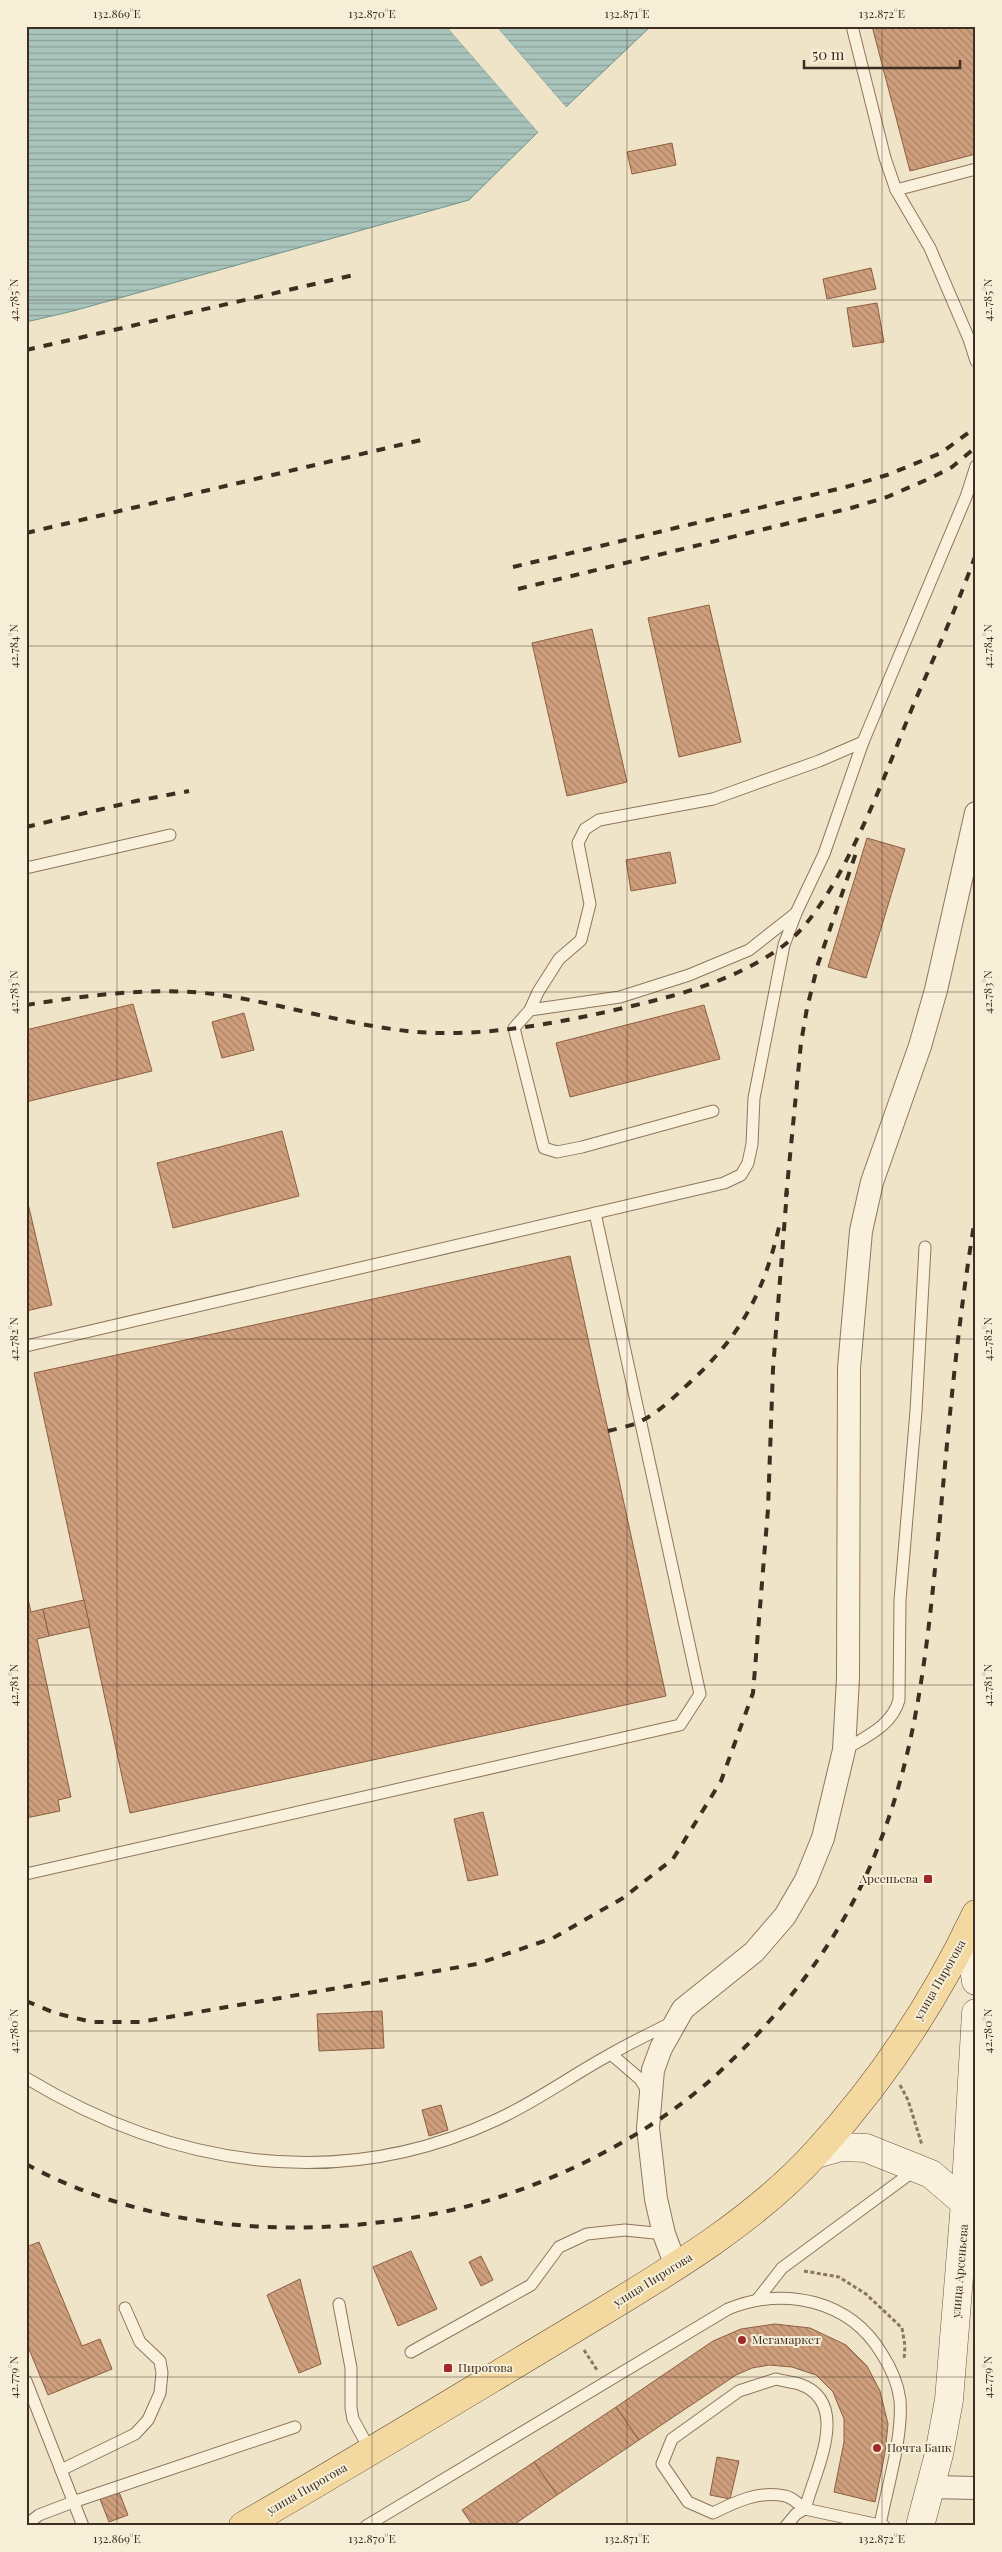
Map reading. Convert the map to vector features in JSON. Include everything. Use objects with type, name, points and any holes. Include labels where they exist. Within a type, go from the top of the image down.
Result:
[{"type":"main road","points":[[972,1922],[976,1981]]},
{"type":"main road","name":"улица Пирогова","points":[[243,2526],[371,2452],[676,2266],[736,2224],[816,2154],[886,2067],[931,2001],[972,1922]]},
{"type":"main road","name":"улица Арсеньева","points":[[920,2526],[949,2400],[971,2208],[976,2014]]},
{"type":"main road","points":[[816,2154],[841,2147],[866,2148],[924,2171],[971,2208]]},
{"type":"street","points":[[676,2266],[664,2234],[656,2199],[649,2137],[653,2070],[674,2022],[682,2009],[754,1952],[785,1916],[806,1880],[822,1838],[844,1750],[848,1678],[848,1368],[861,1230],[872,1182],[920,1046],[936,990],[976,813]]},
{"type":"street","points":[[930,2487],[976,2488]]},
{"type":"lane","points":[[852,26],[884,158],[896,190],[930,248],[969,339],[976,361]]},
{"type":"lane","points":[[896,190],[976,169]]},
{"type":"lane","points":[[26,1346],[724,1184],[741,1175],[748,1163],[750,1153],[754,1098],[784,945],[796,913],[824,854],[863,742],[966,497],[976,466]]},
{"type":"lane","points":[[713,1111],[582,1147],[557,1152],[544,1148],[514,1028],[530,1010],[554,965],[581,940],[590,904],[578,843],[585,829],[599,820],[713,799],[819,761],[863,742]]},
{"type":"lane","points":[[26,868],[170,835]]},
{"type":"lane","points":[[530,1010],[620,997],[689,975],[749,950],[796,913]]},
{"type":"lane","points":[[26,1874],[680,1725],[700,1694],[595,1213]]},
{"type":"lane","points":[[844,1750],[883,1726],[895,1713],[899,1700],[900,1600],[916,1411],[925,1247]]},
{"type":"lane","points":[[26,2078],[69,2104],[114,2122],[164,2139],[232,2157],[266,2163],[328,2163],[376,2159],[411,2151],[496,2120],[611,2054],[674,2022]]},
{"type":"lane","points":[[611,2054],[640,2079],[650,2096]]},
{"type":"lane","points":[[757,2300],[782,2268],[924,2171]]},
{"type":"lane","points":[[411,2352],[531,2285],[559,2247],[587,2234],[625,2230],[664,2234]]},
{"type":"lane","points":[[366,2526],[385,2521],[605,2381],[728,2309],[757,2300],[797,2299],[817,2302],[838,2310],[867,2332],[888,2363],[900,2400],[899,2423],[882,2525],[806,2509],[787,2496],[756,2496],[732,2503],[713,2513],[688,2502],[662,2464],[672,2439],[739,2391],[776,2379],[800,2384],[815,2393],[826,2412],[828,2433],[806,2509],[796,2514],[786,2526]]},
{"type":"lane","points":[[339,2304],[351,2368],[351,2408],[353,2419],[371,2452]]},
{"type":"lane","points":[[61,2470],[135,2434],[148,2420],[160,2393],[162,2374],[160,2361],[140,2342],[125,2308]]},
{"type":"lane","points":[[26,2381],[83,2526]]},
{"type":"lane","points":[[26,2525],[39,2515],[73,2502],[295,2427]]},
{"type":"path","points":[[886,2067],[908,2100],[924,2171]]},
{"type":"path","points":[[571,2330],[605,2381]]},
{"type":"water","points":[[26,26],[446,26],[538,132],[469,200],[73,311],[26,322]]},
{"type":"water","points":[[496,26],[651,26],[566,107]]},
{"type":"pier","points":[[446,26],[449,26],[540,130],[538,132]]},
{"type":"pier","points":[[493,26],[496,26],[566,107],[564,109]]},
{"type":"building","points":[[872,26],[976,26],[976,154],[910,171]]},
{"type":"building","points":[[672,143],[676,165],[632,174],[627,152]]},
{"type":"building","points":[[871,268],[876,289],[827,299],[823,279]]},
{"type":"building","points":[[877,303],[884,342],[853,347],[847,308]]},
{"type":"building","points":[[709,605],[741,742],[679,757],[648,618]]},
{"type":"building","points":[[592,629],[627,782],[567,796],[532,643]]},
{"type":"building","points":[[867,838],[905,849],[866,978],[828,967]]},
{"type":"building","points":[[670,852],[676,883],[631,891],[626,860]]},
{"type":"building","points":[[133,1004],[152,1071],[26,1102],[26,1030]]},
{"type":"building","points":[[704,1005],[720,1059],[570,1097],[556,1043]]},
{"type":"building","points":[[244,1013],[254,1050],[222,1058],[212,1022]]},
{"type":"building","points":[[282,1131],[299,1196],[173,1228],[157,1163]]},
{"type":"building","points":[[26,1195],[52,1305],[26,1311]]},
{"type":"building","points":[[570,1256],[666,1696],[130,1813],[34,1373]]},
{"type":"building","points":[[26,1590],[31,1612],[43,1609],[49,1636],[37,1639],[71,1797],[58,1800],[60,1811],[26,1818]]},
{"type":"building","points":[[84,1600],[90,1627],[49,1636],[43,1609]]},
{"type":"building","points":[[483,1812],[498,1875],[468,1881],[454,1819]]},
{"type":"building","points":[[382,2011],[384,2048],[319,2051],[317,2014]]},
{"type":"building","points":[[441,2105],[448,2130],[429,2136],[422,2110]]},
{"type":"building","points":[[39,2242],[82,2346],[100,2339],[112,2369],[48,2395],[26,2342],[26,2247]]},
{"type":"building","points":[[411,2251],[437,2309],[398,2326],[373,2267]]},
{"type":"building","points":[[481,2256],[493,2280],[481,2286],[469,2262]]},
{"type":"building","points":[[300,2279],[321,2364],[299,2373],[267,2295]]},
{"type":"building","points":[[775,2324],[810,2328],[846,2345],[867,2366],[880,2391],[888,2424],[885,2453],[875,2502],[834,2492],[844,2442],[844,2419],[833,2392],[816,2375],[792,2367],[769,2365],[752,2368],[736,2375],[639,2440],[616,2407],[713,2341],[741,2329]]},
{"type":"building","points":[[616,2407],[639,2440],[557,2495],[534,2462]]},
{"type":"building","points":[[717,2457],[739,2461],[730,2499],[710,2495]]},
{"type":"building","points":[[534,2462],[557,2495],[512,2526],[473,2526],[462,2510]]},
{"type":"building","points":[[119,2492],[128,2515],[109,2522],[100,2499]]},
{"type":"railway","points":[[26,350],[354,275]]},
{"type":"railway","points":[[513,567],[846,487],[887,475],[941,453],[976,427]]},
{"type":"railway","points":[[26,533],[421,440]]},
{"type":"railway","points":[[518,589],[851,508],[887,497],[952,467],[976,447]]},
{"type":"railway","points":[[26,1005],[124,993],[197,992],[267,1003],[383,1028],[432,1033],[482,1032],[557,1022],[629,1007],[698,988],[742,970],[783,946],[804,926],[824,899],[842,868],[876,797],[976,554]]},
{"type":"railway","points":[[26,827],[136,801],[189,791]]},
{"type":"railway","points":[[786,1197],[801,1043],[807,1008],[818,964],[858,847]]},
{"type":"railway","points":[[26,2001],[55,2013],[92,2022],[140,2022],[477,1964],[553,1938],[623,1898],[673,1859],[721,1781],[753,1693],[768,1509],[773,1369],[787,1191]]},
{"type":"railway","points":[[26,2164],[73,2186],[122,2204],[173,2216],[225,2224],[278,2227],[330,2227],[382,2222],[470,2206],[545,2180],[583,2163],[619,2144],[686,2100],[740,2052],[765,2026],[810,1971],[848,1911],[878,1847],[903,1769],[920,1690],[926,1650],[959,1331],[976,1213]]},
{"type":"railway","points":[[608,1431],[634,1424],[653,1414],[686,1386],[721,1351],[757,1295],[773,1252],[779,1227]]},
{"type":"place","name":"Арсеньева","points":[[928,1879]]},
{"type":"place","name":"Мегамаркет","points":[[742,2340]]},
{"type":"place","name":"Пирогова","points":[[448,2368]]},
{"type":"place","name":"Почта Банк","points":[[877,2448]]}]
